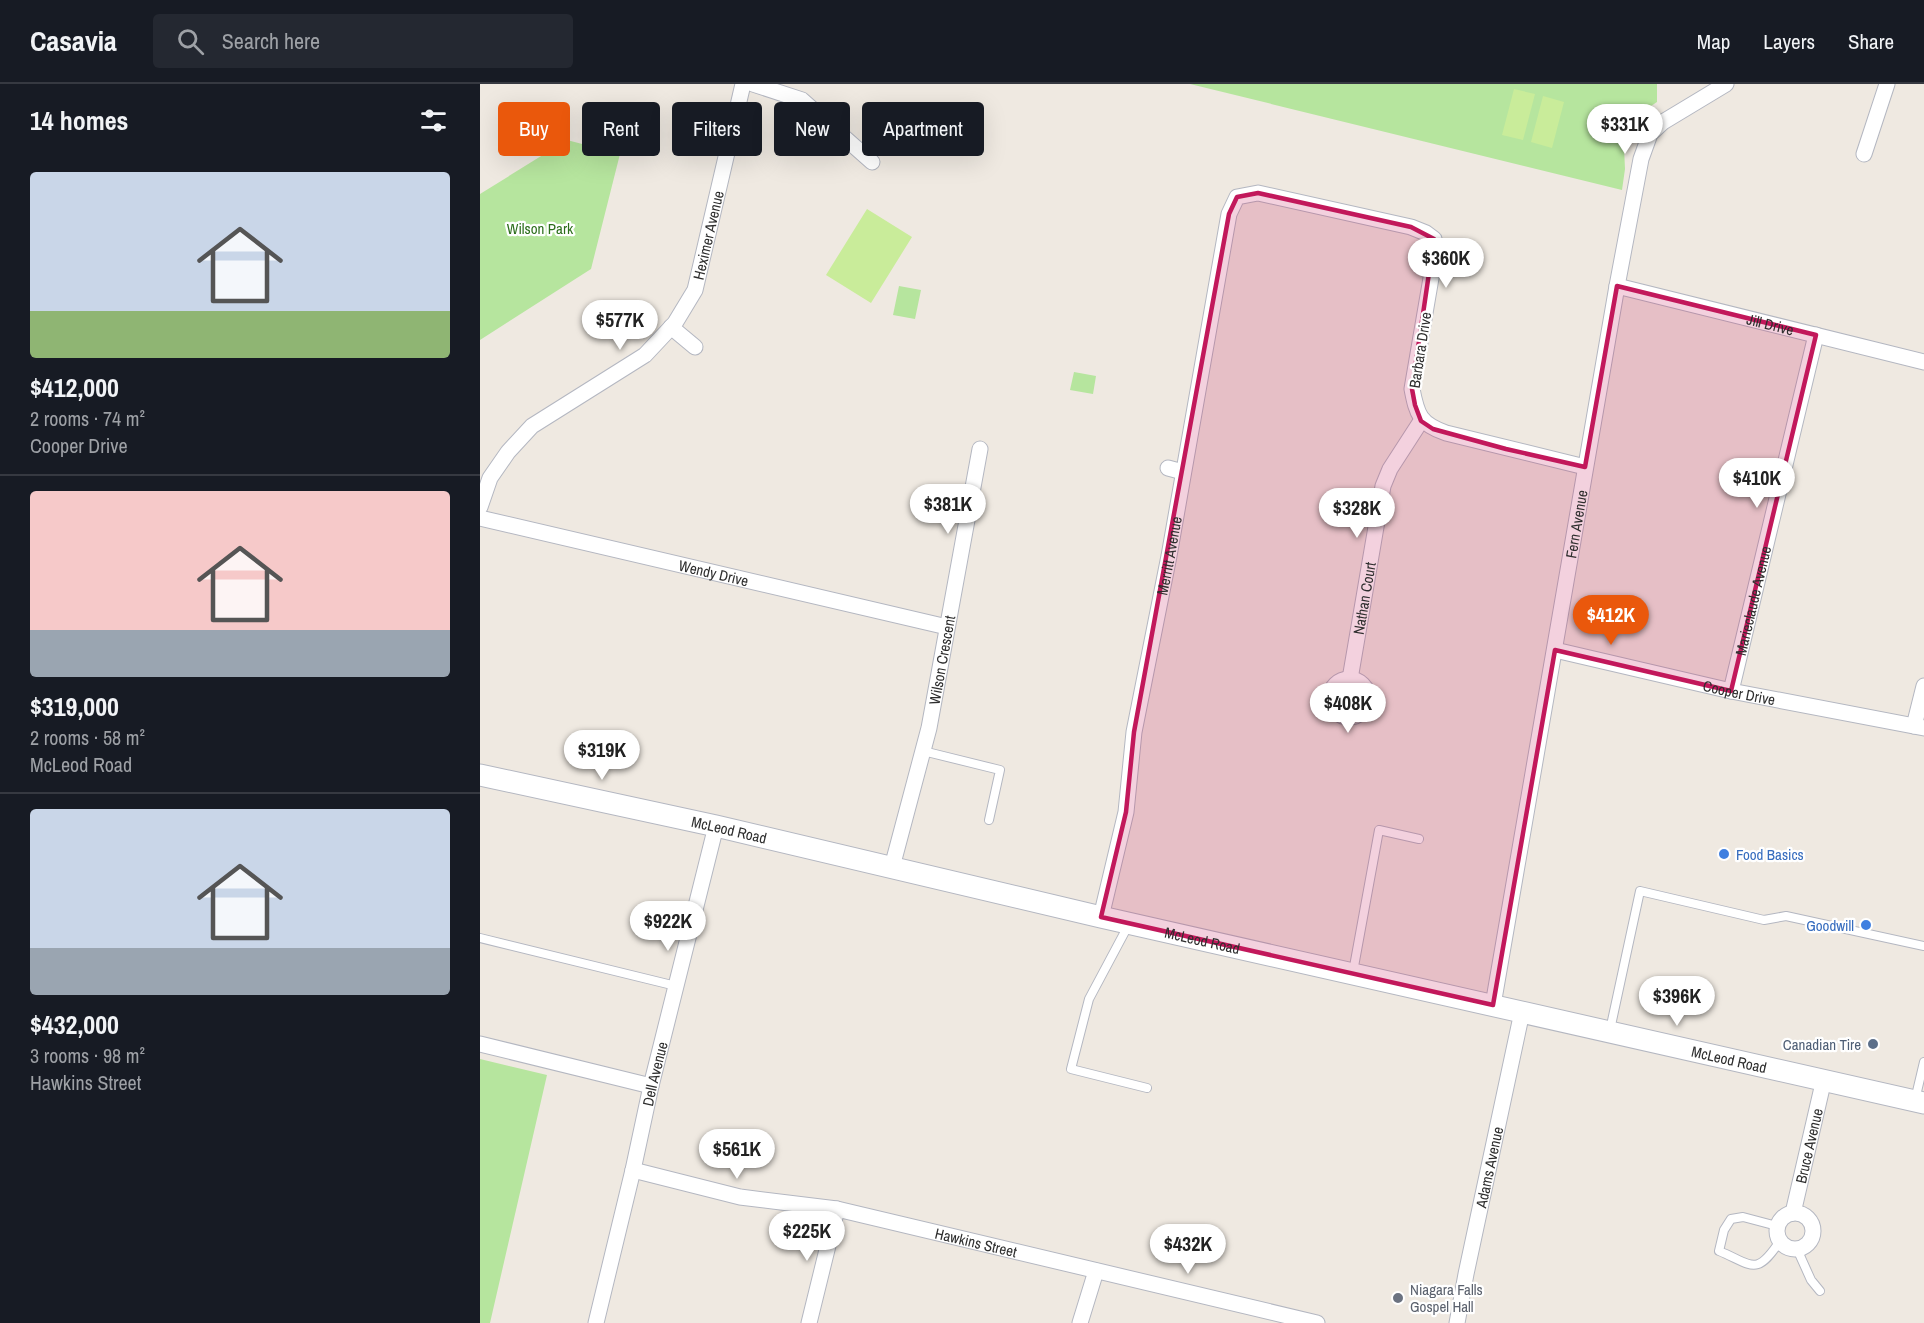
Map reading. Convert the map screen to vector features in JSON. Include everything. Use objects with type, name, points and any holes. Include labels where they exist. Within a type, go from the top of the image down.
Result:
[{"type":"main road","name":"McLeod Road","points":[[480,775],[716,825],[1101,917],[1919,1102]]},
{"type":"street","name":"Heximer Avenue","points":[[480,507],[490,478],[508,452],[532,426],[645,355],[671,327],[695,290],[743,84]]},
{"type":"street","points":[[753,84],[802,100],[872,162]]},
{"type":"street","name":"Fern Avenue","points":[[1492,1005],[1641,159],[1650,134],[1663,122],[1726,84]]},
{"type":"street","points":[[1864,154],[1887,84]]},
{"type":"street","name":"Barbara Drive","points":[[1237,197],[1258,193],[1411,227],[1434,239],[1436,249],[1412,389],[1421,421]]},
{"type":"street","name":"Merritt Avenue","points":[[1101,917],[1126,812],[1134,732],[1169,556],[1176,470],[1229,214],[1237,197]]},
{"type":"street","name":"Jill Drive","points":[[1617,286],[1924,362]]},
{"type":"street","points":[[671,327],[695,347]]},
{"type":"street","name":"Marieclaude Avenue","points":[[1731,691],[1816,335]]},
{"type":"street","points":[[1421,421],[1446,434],[1586,467]]},
{"type":"street","name":"Nathan Court","points":[[1350,679],[1383,486],[1390,470],[1421,421]]},
{"type":"street","name":"Wilson Crescent","points":[[892,867],[929,728],[980,449]]},
{"type":"street","name":"Wendy Drive","points":[[480,518],[947,627]]},
{"type":"street","name":"Cooper Drive","points":[[1555,650],[1731,691],[1919,727]]},
{"type":"street","points":[[1919,727],[1924,686]]},
{"type":"street","name":"Dell Avenue","points":[[596,1323],[651,1086],[716,825]]},
{"type":"street","name":"Adams Avenue","points":[[1457,1323],[1522,1012]]},
{"type":"street","points":[[480,1044],[651,1086]]},
{"type":"street","name":"Bruce Avenue","points":[[1793,1213],[1824,1079]]},
{"type":"street","name":"Hawkins Street","points":[[633,1170],[740,1197],[837,1209],[1096,1270],[1270,1317],[1317,1323]]},
{"type":"street","points":[[809,1323],[837,1209]]},
{"type":"street","points":[[1793,1213],[1805,1216],[1813,1232],[1808,1243],[1797,1249],[1787,1247],[1778,1233],[1783,1217],[1793,1213]]},
{"type":"street","points":[[1080,1323],[1096,1270]]},
{"type":"lane","points":[[922,752],[1000,770],[988,820]]},
{"type":"lane","points":[[1353,974],[1379,830],[1419,838]]},
{"type":"lane","points":[[1610,1032],[1640,891],[1764,920],[1786,916],[1924,946]]},
{"type":"lane","points":[[1130,923],[1089,999],[1071,1069],[1147,1088]]},
{"type":"lane","points":[[480,938],[676,986]]},
{"type":"lane","points":[[1919,1102],[1924,1062]]},
{"type":"lane","points":[[1743,1217],[1778,1233],[1768,1259],[1760,1265],[1745,1264],[1719,1251],[1724,1230],[1731,1219],[1743,1217]]},
{"type":"lane","points":[[1797,1249],[1810,1280],[1820,1291]]},
{"type":"highlighted area","points":[[1258,193],[1411,227],[1434,239],[1412,389],[1415,405],[1421,421],[1433,429],[1506,449],[1585,467],[1617,286],[1816,335],[1731,691],[1555,650],[1493,1005],[1101,917],[1126,812],[1134,732],[1229,214],[1237,197]]},
{"type":"green space","points":[[1190,84],[1657,84],[1657,102],[1645,110],[1624,147],[1625,169],[1622,190]]},
{"type":"green space","points":[[1514,89],[1535,94],[1523,140],[1502,135]]},
{"type":"green space","points":[[1543,96],[1564,102],[1552,148],[1531,142]]},
{"type":"green space","name":"Wilson Park","points":[[570,141],[582,144],[582,156],[619,156],[591,269],[480,340],[480,194],[541,156],[570,156]]},
{"type":"green space","points":[[867,209],[912,237],[871,303],[826,275]]},
{"type":"green space","points":[[899,286],[921,290],[915,319],[893,315]]},
{"type":"green space","points":[[1074,372],[1096,376],[1093,394],[1070,390]]},
{"type":"green space","points":[[480,1059],[547,1075],[490,1323],[480,1323]]},
{"type":"place","name":"Food Basics","points":[[1724,854]]},
{"type":"place","name":"Goodwill","points":[[1866,925]]},
{"type":"place","name":"Canadian Tire","points":[[1873,1044]]},
{"type":"place","name":"Niagara Falls Gospel Hall","points":[[1398,1298]]}]
